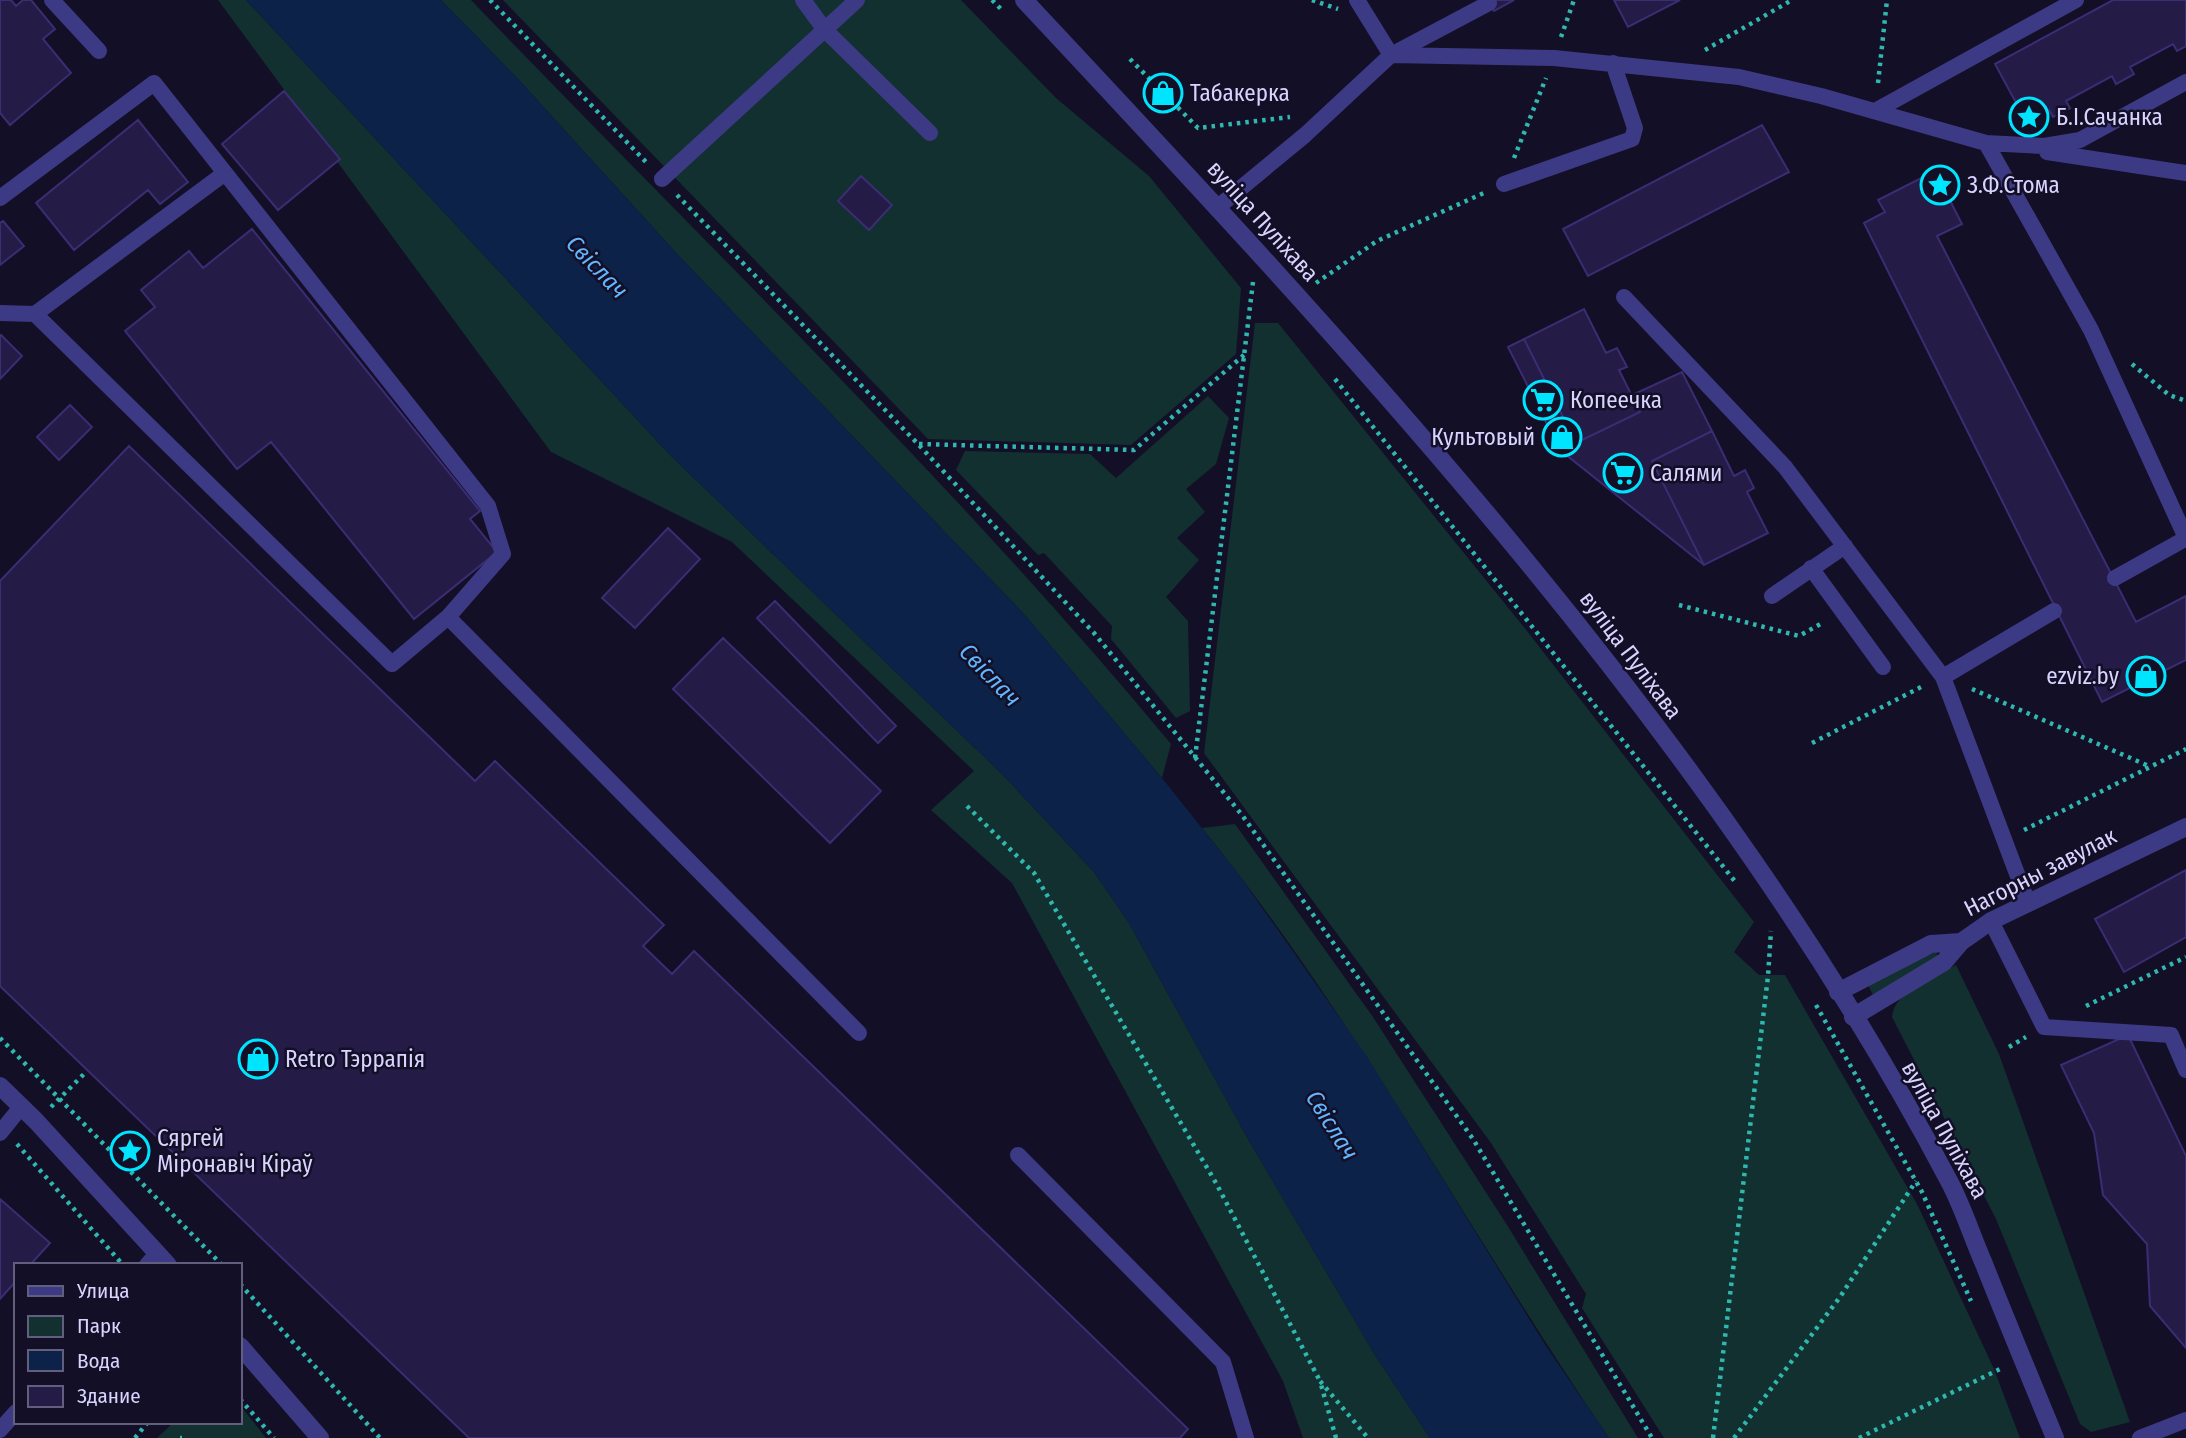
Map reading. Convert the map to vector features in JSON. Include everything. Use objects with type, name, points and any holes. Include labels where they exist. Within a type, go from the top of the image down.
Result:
[{"type":"street","name":"вуліца Пуліхава","points":[[1024,0],[1218,207],[1575,619],[1729,829],[1838,992],[1951,1184],[2055,1438]]},
{"type":"street","name":"Нагорны завулак","points":[[1853,1017],[1944,962],[1961,942],[1991,921],[2186,827]]},
{"type":"street","points":[[1838,992],[1931,944],[1961,942]]},
{"type":"street","points":[[0,1086],[157,1261]]},
{"type":"street","points":[[242,1348],[320,1438]]},
{"type":"lane","points":[[52,0],[99,51]]},
{"type":"lane","points":[[803,0],[825,30],[930,133]]},
{"type":"lane","points":[[662,179],[857,0]]},
{"type":"lane","points":[[1357,0],[1391,55]]},
{"type":"lane","points":[[1875,111],[2076,0]]},
{"type":"lane","points":[[1218,207],[1305,135],[1391,55],[1489,3]]},
{"type":"lane","points":[[1391,55],[1554,58],[1674,68],[1739,77],[1875,111],[1986,143],[2186,173]]},
{"type":"lane","points":[[1504,184],[1632,139],[1634,128],[1613,62]]},
{"type":"lane","points":[[1986,143],[2044,146],[2080,140],[2186,82]]},
{"type":"lane","points":[[0,198],[154,83],[488,506],[503,554],[448,617],[391,664],[35,314]]},
{"type":"lane","points":[[1986,143],[2091,330],[2186,539],[2115,578]]},
{"type":"lane","points":[[0,313],[35,314],[225,173]]},
{"type":"lane","points":[[1624,297],[1785,467],[1943,677],[2028,903]]},
{"type":"lane","points":[[1772,596],[1845,546]]},
{"type":"lane","points":[[1811,568],[1882,667]]},
{"type":"lane","points":[[1943,677],[2054,611]]},
{"type":"lane","points":[[448,617],[859,1033]]},
{"type":"lane","points":[[1991,921],[2044,1027],[2171,1035],[2186,1070]]},
{"type":"lane","points":[[2,1131],[21,1107]]},
{"type":"lane","points":[[1018,1155],[1223,1362],[1246,1438]]},
{"type":"lane","points":[[0,1430],[14,1414]]},
{"type":"lane","points":[[2140,1438],[2186,1420]]},
{"type":"path","points":[[489,0],[918,444],[1094,633],[1301,896],[1474,1139],[1652,1438]]},
{"type":"path","points":[[1315,283],[1377,241],[1504,184],[1574,0]]},
{"type":"path","points":[[1674,68],[1792,0]]},
{"type":"path","points":[[1875,111],[1886,0]]},
{"type":"path","points":[[1130,59],[1198,128],[1291,117]]},
{"type":"path","points":[[1195,759],[1253,282]]},
{"type":"path","points":[[918,444],[1134,450],[1244,355]]},
{"type":"path","points":[[2130,362],[2169,394],[2186,401]]},
{"type":"path","points":[[1332,374],[1745,893]]},
{"type":"path","points":[[1679,605],[1799,636],[1830,619]]},
{"type":"path","points":[[1812,743],[1943,677],[2151,766]]},
{"type":"path","points":[[2003,841],[2186,749]]},
{"type":"path","points":[[967,806],[1034,873],[1216,1183],[1320,1381],[1336,1438]]},
{"type":"path","points":[[1713,1438],[1768,976],[1771,926],[1778,938]]},
{"type":"path","points":[[2080,1009],[2186,957]]},
{"type":"path","points":[[1812,998],[1916,1181],[1972,1306]]},
{"type":"path","points":[[0,1038],[220,1263]]},
{"type":"path","points":[[2,1131],[121,1263]]},
{"type":"path","points":[[1734,1438],[1840,1297],[1916,1181]]},
{"type":"path","points":[[242,1286],[380,1438]]},
{"type":"path","points":[[1995,1356],[2005,1380]]},
{"type":"path","points":[[1859,1438],[2000,1369]]},
{"type":"path","points":[[1320,1381],[1368,1438]]},
{"type":"path","points":[[242,1401],[274,1438]]},
{"type":"path","points":[[135,1438],[146,1424]]},
{"type":"green space","points":[[218,0],[246,0],[671,456],[1002,774],[1094,872],[1129,923],[1248,1139],[1375,1355],[1430,1438],[1303,1438],[1283,1381],[1012,883],[931,810],[974,771],[732,542],[551,452]]},
{"type":"green space","points":[[441,0],[471,0],[916,458],[1088,647],[1171,744],[1162,778],[1024,614],[678,255],[519,80]]},
{"type":"green space","points":[[503,0],[961,0],[1056,98],[1149,176],[1241,288],[1236,354],[1131,445],[928,439]]},
{"type":"green space","points":[[1255,323],[1278,323],[1523,626],[1754,922],[1734,952],[1759,975],[1785,975],[1918,1206],[1994,1369],[2020,1438],[1664,1438],[1582,1308],[1586,1294],[1491,1143],[1204,753]]},
{"type":"green space","points":[[1208,396],[1229,418],[1216,464],[1186,489],[1205,512],[1177,538],[1199,560],[1166,597],[1188,621],[1190,711],[1176,718],[1111,639],[1112,626],[1044,553],[1038,555],[956,470],[965,451],[1090,454],[1116,478]]},
{"type":"green space","points":[[1235,824],[1373,1017],[1507,1225],[1638,1438],[1609,1438],[1558,1362],[1362,1051],[1258,900],[1202,828]]},
{"type":"green space","points":[[1936,952],[1938,956],[1874,997],[1867,983]]},
{"type":"green space","points":[[1956,965],[1999,1054],[2130,1422],[2091,1432],[2080,1424],[1996,1219],[1892,1017],[1894,1008],[1908,992]]},
{"type":"green space","points":[[242,1408],[266,1438],[157,1438],[172,1424],[242,1424]]},
{"type":"water","name":"Свіслач","points":[[246,0],[441,0],[519,80],[678,255],[1024,614],[1162,778],[1237,872],[1366,1055],[1546,1346],[1609,1438],[1430,1438],[1375,1355],[1248,1139],[1129,923],[1094,872],[1002,774],[671,456]]},
{"type":"building","points":[[0,0],[11,0],[16,6],[23,0],[31,0],[55,29],[43,39],[71,73],[10,125],[0,113]]},
{"type":"building","points":[[1487,0],[1514,0],[1494,11]]},
{"type":"building","points":[[1614,0],[1680,0],[1628,27]]},
{"type":"building","points":[[2113,0],[2186,0],[2186,46],[2177,51],[2173,44],[2130,67],[2134,74],[2116,84],[2112,76],[2066,101],[2070,108],[2061,113],[2053,117],[2049,110],[2027,123],[1995,64]]},
{"type":"building","points":[[284,91],[340,159],[278,210],[222,144]]},
{"type":"building","points":[[138,120],[188,182],[160,204],[148,190],[74,250],[36,203]]},
{"type":"building","points":[[1762,125],[1789,172],[1588,276],[1563,229]]},
{"type":"building","points":[[1935,171],[1962,224],[1937,236],[2136,622],[2186,596],[2186,660],[2102,702],[1864,223],[1885,212],[1878,200]]},
{"type":"building","points":[[861,176],[892,205],[869,230],[838,201]]},
{"type":"building","points":[[3,221],[24,246],[0,265],[0,223]]},
{"type":"building","points":[[252,229],[480,511],[470,519],[497,552],[414,619],[271,442],[237,469],[125,331],[155,307],[141,290],[189,251],[203,268]]},
{"type":"building","points":[[1584,309],[1606,353],[1617,348],[1627,367],[1619,370],[1640,412],[1576,443],[1524,339]]},
{"type":"building","points":[[0,335],[22,356],[0,379]]},
{"type":"building","points":[[1524,339],[1576,443],[1640,412],[1632,395],[1682,372],[1712,431],[1652,461],[1704,565],[1560,450],[1508,347]]},
{"type":"building","points":[[70,405],[92,427],[59,460],[37,437]]},
{"type":"building","points":[[1712,431],[1734,476],[1745,470],[1754,488],[1747,492],[1768,533],[1704,565],[1652,461]]},
{"type":"building","points":[[129,446],[475,781],[495,761],[664,925],[643,946],[672,974],[694,951],[1188,1429],[1180,1438],[469,1438],[0,986],[0,581]]},
{"type":"building","points":[[668,528],[700,559],[635,628],[602,598]]},
{"type":"building","points":[[775,601],[896,726],[878,743],[757,618]]},
{"type":"building","points":[[723,638],[881,791],[830,843],[673,689]]},
{"type":"building","points":[[2186,870],[2186,937],[2124,972],[2095,919]]},
{"type":"building","points":[[2128,1035],[2186,1156],[2186,1348],[2150,1306],[2147,1244],[2103,1195],[2094,1133],[2061,1065]]},
{"type":"building","points":[[0,1199],[50,1243],[32,1263],[14,1263],[14,1283],[0,1299]]},
{"type":"place","name":"Табакерка","points":[[1163,93]]},
{"type":"place","name":"Б.І.Сачанка","points":[[2029,117]]},
{"type":"place","name":"З.Ф.Стома","points":[[1940,185]]},
{"type":"place","name":"Копеечка","points":[[1543,400]]},
{"type":"place","name":"Культовый","points":[[1562,437]]},
{"type":"place","name":"Салями","points":[[1623,473]]},
{"type":"place","name":"ezviz.by","points":[[2146,676]]},
{"type":"place","name":"Retro Тэррапія","points":[[258,1059]]},
{"type":"place","name":"Сяргей Міронавіч Кіраў","points":[[130,1151]]}]
